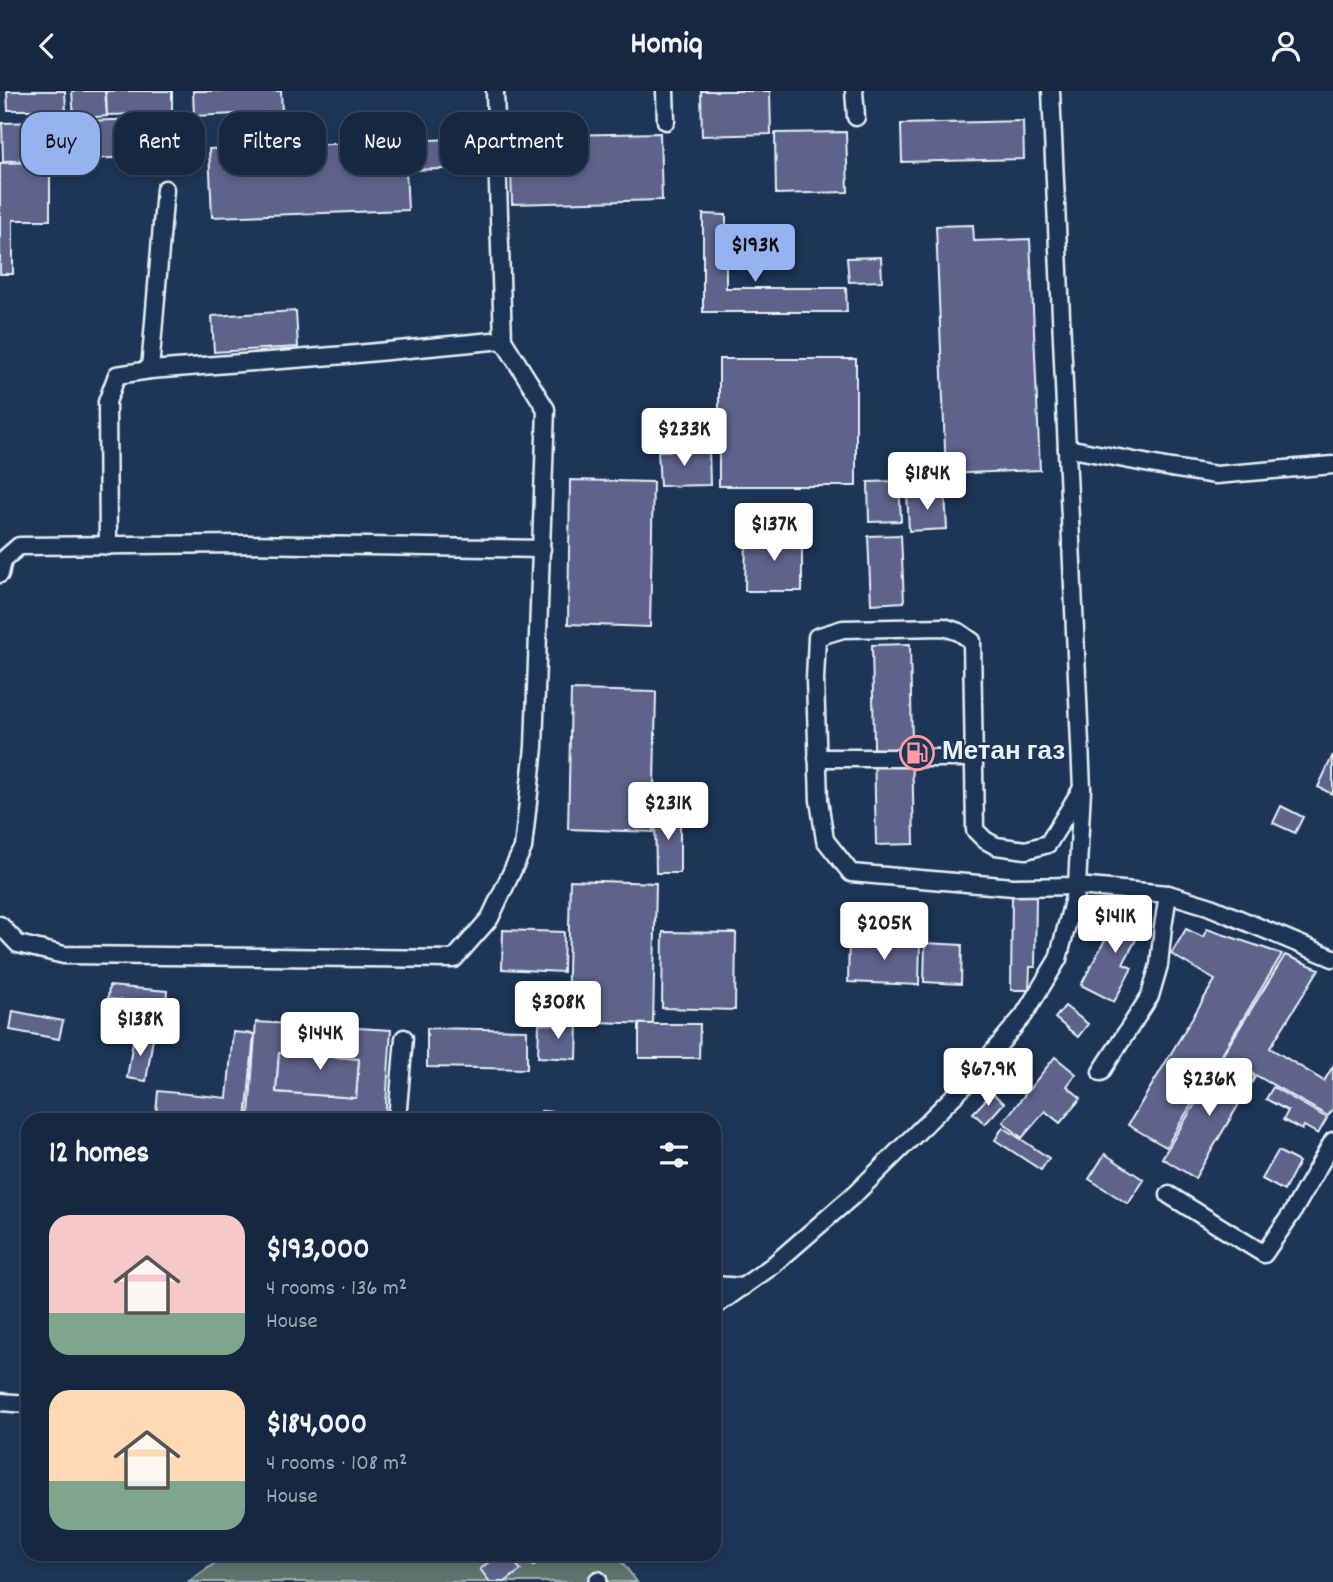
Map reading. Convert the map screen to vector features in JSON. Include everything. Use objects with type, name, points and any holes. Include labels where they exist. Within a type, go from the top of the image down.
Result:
[{"type":"lane","points":[[0,925],[18,944],[64,954],[454,959],[490,918],[523,848],[534,747],[547,409],[503,340],[495,91]]},
{"type":"lane","points":[[665,91],[666,121]]},
{"type":"lane","points":[[854,91],[856,117]]},
{"type":"lane","points":[[721,1302],[772,1266],[856,1193],[965,1085],[1024,1015],[1058,959],[1077,886],[1082,789],[1051,91]]},
{"type":"lane","points":[[149,370],[165,189]]},
{"type":"lane","points":[[108,545],[107,402],[117,375],[503,340]]},
{"type":"lane","points":[[1067,448],[1216,475],[1333,465]]},
{"type":"lane","points":[[0,574],[3,560],[19,546],[245,544],[542,549]]},
{"type":"lane","points":[[1082,789],[1048,844],[1026,850],[996,846],[985,840],[975,830],[972,641],[959,632],[944,627],[843,629],[817,638],[815,680],[819,800],[825,840],[851,873],[1013,887],[1077,886],[1168,894],[1208,907],[1333,958]]},
{"type":"lane","points":[[817,758],[974,758]]},
{"type":"lane","points":[[1101,1072],[1150,996],[1159,965],[1168,894]]},
{"type":"lane","points":[[398,1113],[404,1038]]},
{"type":"lane","points":[[1169,1195],[1264,1254],[1292,1213],[1333,1141]]},
{"type":"lane","points":[[721,1285],[743,1287]]},
{"type":"lane","points":[[0,1402],[21,1403]]},
{"type":"green space","points":[[218,1561],[621,1561],[637,1582],[188,1582]]},
{"type":"building","points":[[7,91],[65,91],[66,110],[8,110]]},
{"type":"building","points":[[72,91],[105,91],[107,116],[100,117],[100,112],[74,112]]},
{"type":"building","points":[[106,91],[172,91],[172,112],[114,112],[114,115],[107,115]]},
{"type":"building","points":[[193,91],[281,91],[282,112],[219,112],[219,115],[205,116],[205,112],[194,112]]},
{"type":"building","points":[[701,91],[770,91],[771,134],[702,136]]},
{"type":"building","points":[[100,120],[114,120],[114,158],[100,158]]},
{"type":"building","points":[[1023,121],[1024,159],[902,162],[901,124]]},
{"type":"building","points":[[21,122],[21,161],[3,161],[2,123]]},
{"type":"building","points":[[846,132],[848,192],[776,194],[775,133]]},
{"type":"building","points":[[660,133],[662,200],[512,204],[511,175],[588,175],[588,134]]},
{"type":"building","points":[[426,140],[440,140],[440,169],[426,169]]},
{"type":"building","points":[[326,144],[340,144],[340,175],[406,175],[408,210],[212,217],[209,149],[219,149],[219,175],[326,175]]},
{"type":"building","points":[[0,163],[21,163],[21,175],[50,175],[50,220],[13,220],[13,274],[0,274]]},
{"type":"building","points":[[703,214],[726,215],[726,288],[846,288],[847,312],[703,312]]},
{"type":"building","points":[[973,225],[974,241],[1030,239],[1040,470],[946,474],[936,226]]},
{"type":"building","points":[[881,257],[882,281],[849,282],[847,258]]},
{"type":"building","points":[[296,311],[298,347],[214,352],[212,316]]},
{"type":"building","points":[[719,359],[856,359],[856,486],[719,486]]},
{"type":"building","points":[[709,450],[710,485],[660,486],[658,451]]},
{"type":"building","points":[[570,480],[653,482],[650,627],[568,624]]},
{"type":"building","points":[[899,481],[901,521],[869,522],[868,482]]},
{"type":"building","points":[[945,492],[947,529],[909,531],[907,494]]},
{"type":"building","points":[[746,534],[802,534],[802,591],[745,591]]},
{"type":"building","points":[[901,535],[904,602],[871,604],[868,536]]},
{"type":"building","points":[[910,644],[914,844],[876,845],[872,645]]},
{"type":"building","points":[[571,690],[656,692],[653,832],[568,829]]},
{"type":"building","points":[[1333,755],[1333,793],[1332,794],[1318,787]]},
{"type":"building","points":[[1281,806],[1303,817],[1295,833],[1273,823]]},
{"type":"building","points":[[655,811],[680,811],[680,873],[656,873]]},
{"type":"building","points":[[570,880],[656,883],[653,1024],[567,1021]]},
{"type":"building","points":[[1012,895],[1036,896],[1035,967],[1030,967],[1029,990],[1011,990]]},
{"type":"building","points":[[1124,904],[1148,917],[1123,964],[1132,968],[1114,1002],[1081,985]]},
{"type":"building","points":[[1186,929],[1203,937],[1207,929],[1282,954],[1166,1147],[1128,1125],[1215,980],[1171,954]]},
{"type":"building","points":[[503,930],[564,932],[563,972],[502,969]]},
{"type":"building","points":[[663,932],[736,933],[735,1010],[662,1008]]},
{"type":"building","points":[[849,939],[920,940],[919,985],[848,982]]},
{"type":"building","points":[[925,943],[962,945],[961,984],[924,982]]},
{"type":"building","points":[[1285,955],[1319,969],[1270,1048],[1324,1081],[1333,1066],[1333,1109],[1328,1116],[1222,1056]]},
{"type":"building","points":[[109,986],[167,991],[166,1003],[108,999]]},
{"type":"building","points":[[1065,1006],[1088,1024],[1078,1037],[1055,1018]]},
{"type":"building","points":[[13,1011],[63,1021],[59,1039],[10,1030]]},
{"type":"building","points":[[256,1022],[391,1030],[385,1113],[249,1113]],"holes":[[[279,1053],[359,1059],[356,1098],[276,1092]]]},
{"type":"building","points":[[539,1024],[578,1025],[577,1059],[538,1057]]},
{"type":"building","points":[[639,1024],[700,1024],[699,1058],[639,1058]]},
{"type":"building","points":[[427,1028],[527,1030],[527,1069],[427,1067]]},
{"type":"building","points":[[233,1032],[254,1034],[247,1113],[156,1113],[158,1091],[227,1098]]},
{"type":"building","points":[[134,1035],[153,1038],[146,1081],[127,1078]]},
{"type":"building","points":[[279,1053],[359,1059],[356,1098],[276,1092]]},
{"type":"building","points":[[1055,1057],[1076,1074],[1067,1086],[1081,1098],[1060,1123],[1045,1111],[1022,1138],[1003,1122]]},
{"type":"building","points":[[1223,1058],[1255,1077],[1195,1178],[1162,1158]]},
{"type":"building","points":[[1273,1087],[1327,1118],[1318,1134],[1304,1126],[1302,1130],[1283,1120],[1288,1111],[1266,1099]]},
{"type":"building","points":[[992,1093],[1004,1103],[985,1124],[973,1113]]},
{"type":"building","points":[[1003,1127],[1049,1158],[1041,1170],[995,1140]]},
{"type":"building","points":[[1278,1151],[1299,1162],[1284,1191],[1262,1179]]},
{"type":"building","points":[[1105,1154],[1144,1180],[1128,1204],[1089,1179]]},
{"type":"building","points":[[490,1561],[514,1561],[521,1570],[505,1582],[490,1582],[480,1569]]},
{"type":"place","name":"Метан газ","points":[[917,753]]}]
